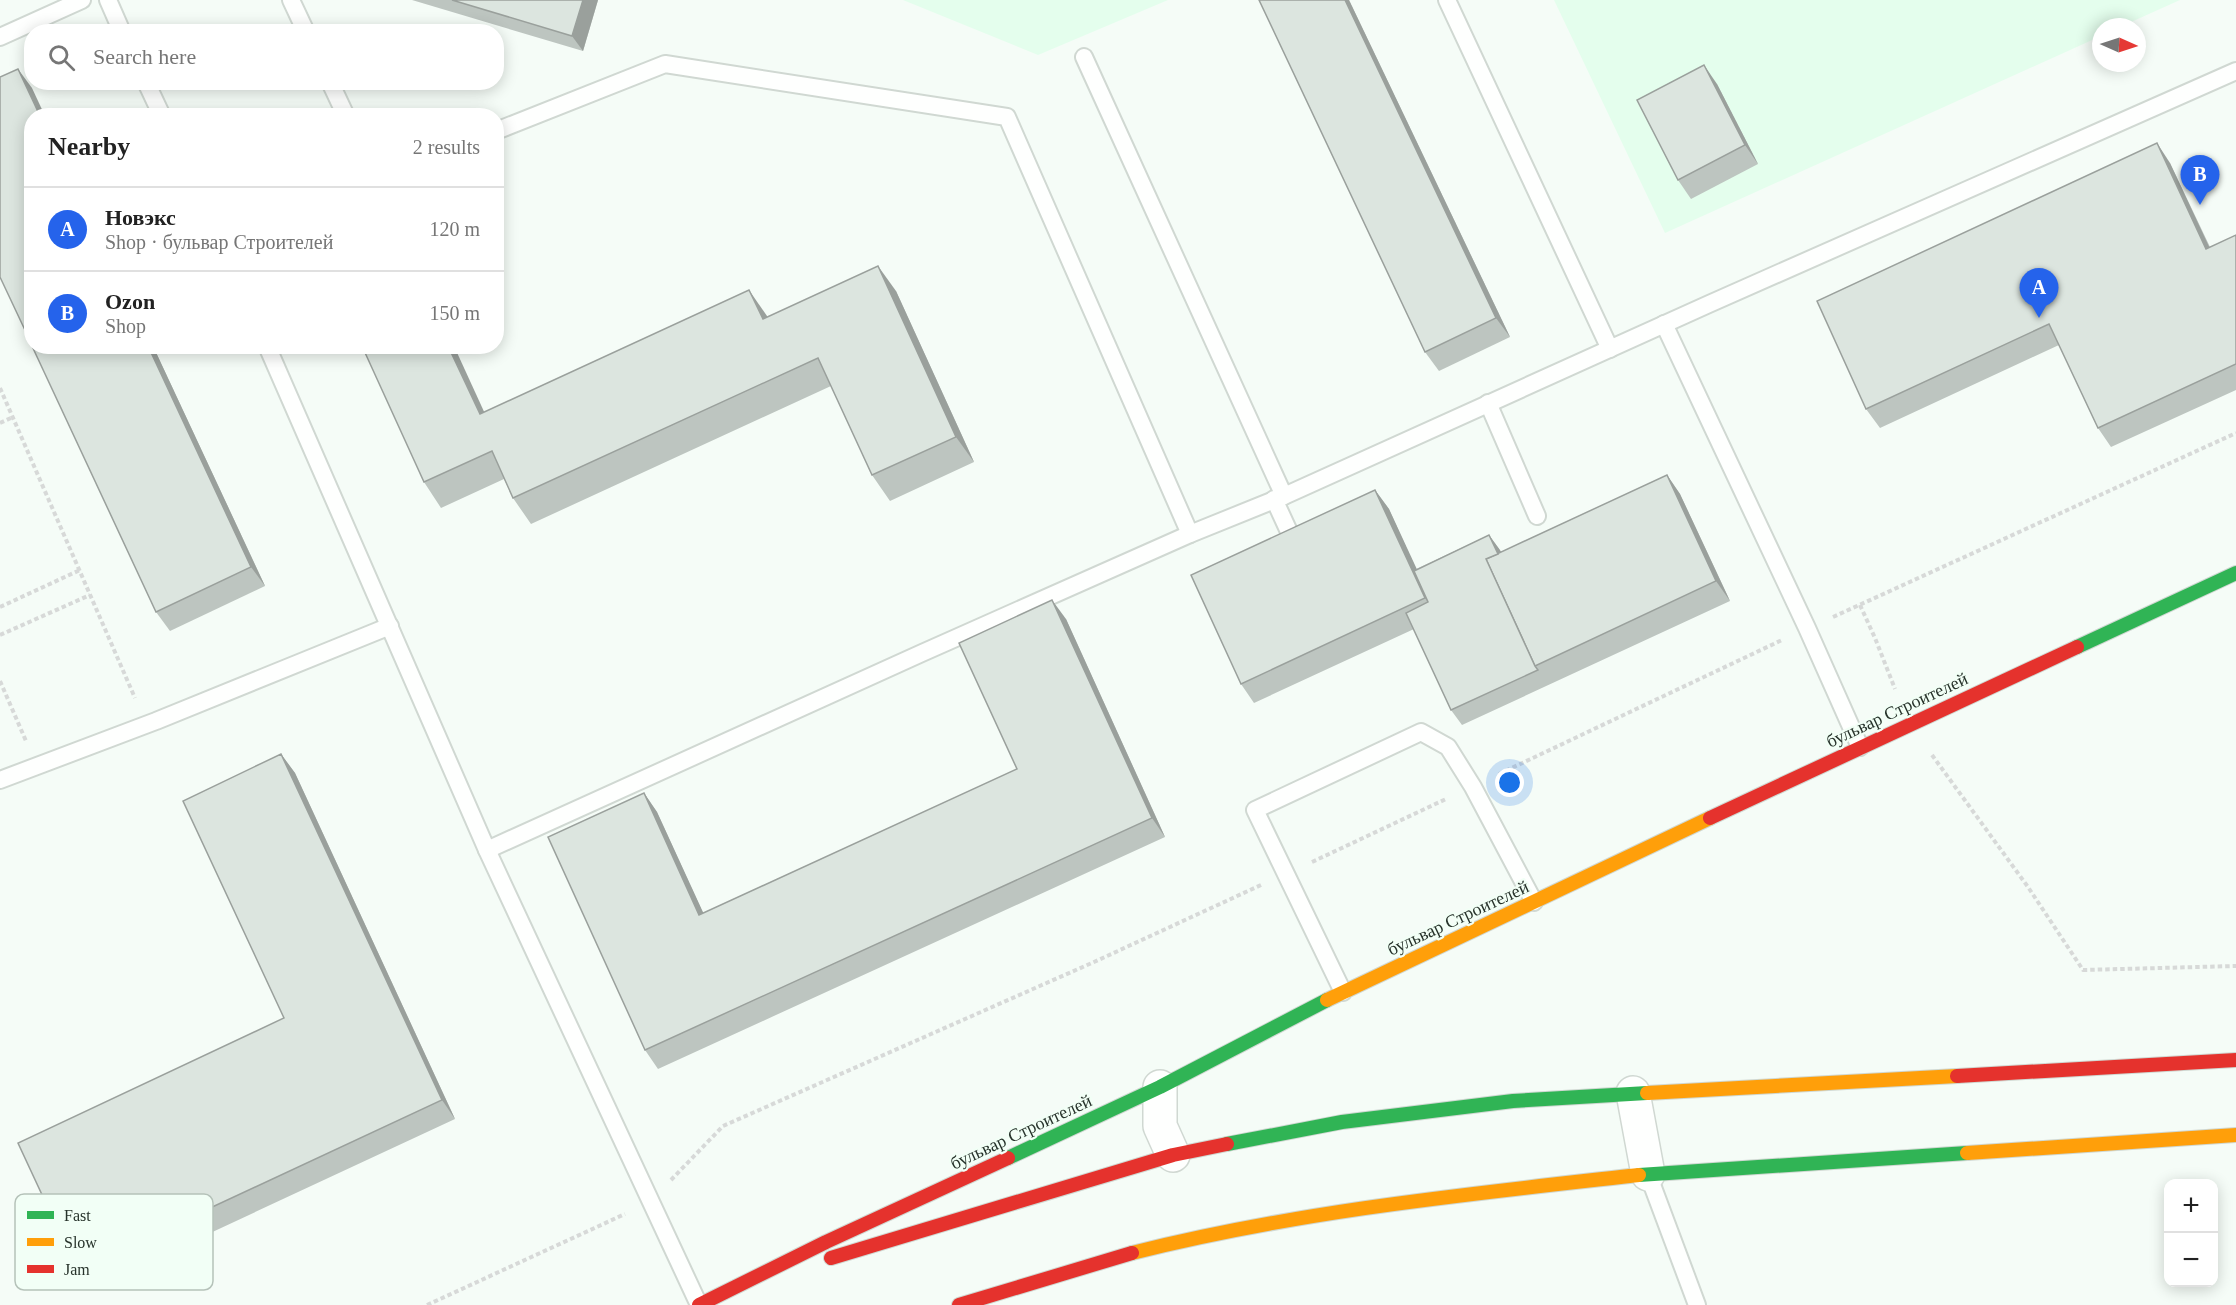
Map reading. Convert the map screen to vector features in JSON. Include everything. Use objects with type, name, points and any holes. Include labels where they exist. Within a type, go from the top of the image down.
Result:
[{"type":"main road","name":"бульвар Строителей","points":[[699,1305],[826,1242],[1160,1087],[1343,992],[1909,724],[2236,573]]},
{"type":"main road","points":[[699,1305],[824,1260],[1173,1155],[1342,1122],[1513,1101],[2236,1060]]},
{"type":"main road","points":[[969,1303],[1132,1253],[1213,1234],[1332,1214],[1503,1190],[1648,1174],[2236,1135]]},
{"type":"street","points":[[1160,1087],[1160,1126],[1173,1155]]},
{"type":"street","points":[[1633,1093],[1648,1174]]},
{"type":"lane","points":[[0,37],[53,6],[82,0]]},
{"type":"lane","points":[[108,0],[118,24]]},
{"type":"lane","points":[[291,0],[302,24]]},
{"type":"lane","points":[[1447,0],[1610,349]]},
{"type":"lane","points":[[1084,57],[1279,497],[1291,536]]},
{"type":"lane","points":[[504,128],[665,64],[1007,117],[1190,534]]},
{"type":"lane","points":[[487,850],[1190,534],[1279,497],[2236,71]]},
{"type":"lane","points":[[150,90],[158,108]]},
{"type":"lane","points":[[334,90],[342,108]]},
{"type":"lane","points":[[1664,324],[1808,628],[1860,747]]},
{"type":"lane","points":[[271,354],[487,850],[699,1305]]},
{"type":"lane","points":[[1488,403],[1537,516]]},
{"type":"lane","points":[[0,780],[147,724],[390,626]]},
{"type":"lane","points":[[1343,992],[1255,810],[1421,732],[1448,747],[1473,787],[1534,902]]},
{"type":"lane","points":[[1648,1174],[1697,1305]]},
{"type":"path","points":[[0,388],[147,724]]},
{"type":"path","points":[[0,423],[13,417]]},
{"type":"path","points":[[427,1305],[650,1202],[723,1126],[1094,962],[1473,787],[1808,628],[2236,433]]},
{"type":"path","points":[[0,607],[80,570]]},
{"type":"path","points":[[0,635],[90,595]]},
{"type":"path","points":[[1860,605],[1909,724],[2028,887],[2083,970],[2236,966]]},
{"type":"path","points":[[0,681],[38,766]]},
{"type":"shaded area","points":[[903,0],[1168,0],[1038,55]]},
{"type":"shaded area","points":[[1554,0],[2180,0],[2140,18],[2092,18],[2092,40],[1665,233]]},
{"type":"building","points":[[452,0],[583,0],[572,36]]},
{"type":"building","points":[[1259,0],[1345,0],[1496,318],[1425,352]]},
{"type":"building","points":[[1704,65],[1745,145],[1678,180],[1637,100]]},
{"type":"building","points":[[18,69],[24,82],[24,90],[28,90],[36,108],[24,108],[24,328],[0,277],[0,77]]},
{"type":"building","points":[[2157,143],[2206,249],[2236,235],[2236,364],[2098,428],[2049,324],[1866,409],[1817,301]]},
{"type":"building","points":[[878,266],[956,437],[872,475],[818,358],[513,498],[492,451],[424,482],[366,354],[452,354],[480,414],[749,290],[763,319]]},
{"type":"building","points":[[36,354],[152,354],[251,567],[156,612]]},
{"type":"building","points":[[1667,475],[1716,581],[1535,666],[1486,559]]},
{"type":"building","points":[[1375,490],[1425,598],[1241,684],[1191,575]]},
{"type":"building","points":[[1489,535],[1498,554],[1486,559],[1538,670],[1451,710],[1406,613],[1428,602],[1414,571]]},
{"type":"building","points":[[1052,600],[1152,818],[645,1050],[548,837],[644,793],[699,915],[1017,769],[959,643]]},
{"type":"building","points":[[281,754],[442,1100],[213,1207],[213,1194],[42,1194],[18,1143],[284,1018],[183,801]]},
{"type":"traffic: fast","points":[[2077,647],[2236,573]]},
{"type":"traffic: fast","points":[[1008,1158],[1160,1087],[1327,1000]]},
{"type":"traffic: fast","points":[[1227,1144],[1342,1122],[1513,1101],[1647,1093]]},
{"type":"traffic: fast","points":[[1639,1175],[1967,1153]]},
{"type":"traffic: slow","points":[[1327,1000],[1710,818]]},
{"type":"traffic: slow","points":[[1647,1093],[1957,1076]]},
{"type":"traffic: slow","points":[[1967,1153],[2236,1135]]},
{"type":"traffic: slow","points":[[1132,1253],[1194,1238],[1384,1205],[1639,1175]]},
{"type":"traffic: jam","points":[[1710,818],[2077,647]]},
{"type":"traffic: jam","points":[[1957,1076],[2236,1060]]},
{"type":"traffic: jam","points":[[831,1258],[1173,1155],[1227,1144]]},
{"type":"traffic: jam","points":[[699,1305],[826,1242],[1008,1158]]},
{"type":"traffic: jam","points":[[959,1305],[1132,1253]]},
{"type":"place","name":"Ozon","points":[[2200,205]]},
{"type":"place","name":"Новэкс","points":[[2039,318]]}]
